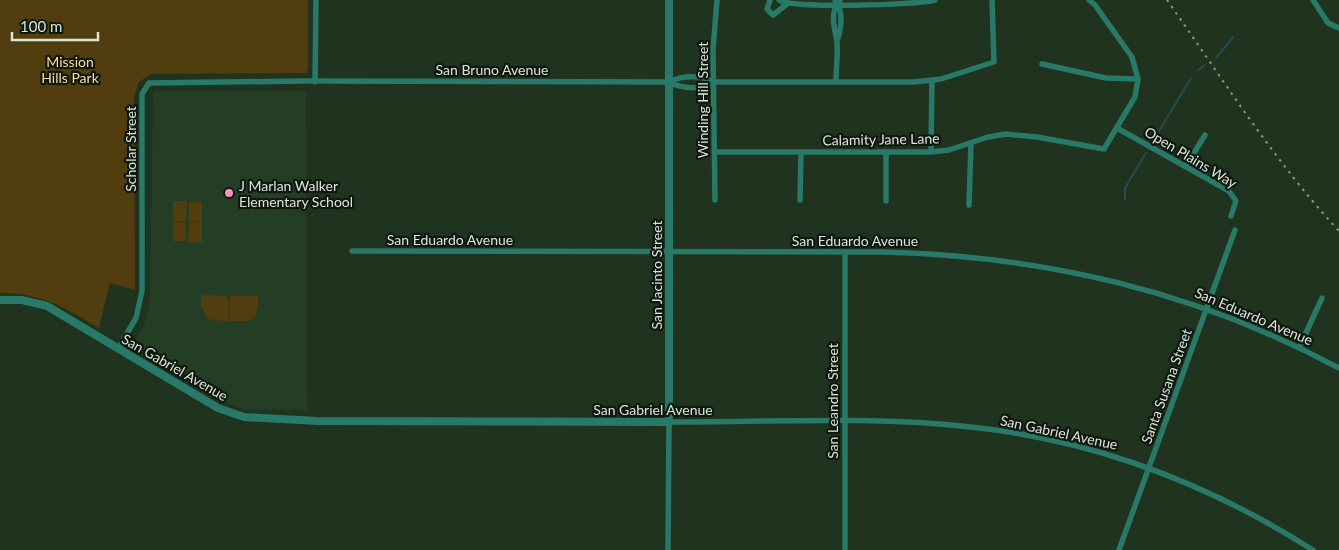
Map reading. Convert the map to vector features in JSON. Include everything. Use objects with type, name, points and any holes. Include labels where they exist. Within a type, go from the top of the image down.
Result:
[{"type":"street","points":[[316,0],[316,82]]},
{"type":"street","name":"San Jacinto Street","points":[[668,550],[669,0]]},
{"type":"street","name":"Winding Hill Street","points":[[715,200],[715,82],[713,50],[717,0]]},
{"type":"street","points":[[770,0],[767,9],[773,15],[787,4]]},
{"type":"street","points":[[779,0],[787,4],[837,1],[910,4],[935,0]]},
{"type":"street","name":"San Bruno Avenue","points":[[316,82],[669,82],[677,87],[707,87],[715,82],[932,80],[994,62],[992,0]]},
{"type":"street","points":[[1089,0],[1095,5],[1132,57],[1138,79],[1135,97],[1117,128]]},
{"type":"street","points":[[1313,0],[1328,24],[1339,28]]},
{"type":"street","points":[[836,82],[837,41],[834,33],[833,12],[837,1]]},
{"type":"street","points":[[1042,64],[1106,78],[1138,79]]},
{"type":"street","points":[[931,152],[932,80]]},
{"type":"street","name":"Scholar Street","points":[[118,349],[136,318],[142,291],[142,94],[146,85],[157,82],[316,82]]},
{"type":"street","name":"Calamity Jane Lane","points":[[715,152],[931,152],[997,135],[1014,134],[1104,149],[1117,128]]},
{"type":"street","name":"Open Plains Way","points":[[1117,128],[1233,194],[1236,205],[1231,216]]},
{"type":"street","points":[[1186,166],[1205,135]]},
{"type":"street","points":[[969,205],[971,192],[971,143]]},
{"type":"street","points":[[800,200],[801,152]]},
{"type":"street","points":[[886,152],[886,201]]},
{"type":"street","name":"Santa Susana Street","points":[[1119,550],[1235,230]]},
{"type":"street","name":"San Eduardo Avenue","points":[[352,251],[846,252],[949,255],[1028,263],[1124,283],[1206,309],[1299,348],[1339,368]]},
{"type":"street","name":"San Leandro Street","points":[[845,550],[846,252]]},
{"type":"street","points":[[1299,348],[1322,298]]},
{"type":"street","name":"San Gabriel Avenue","points":[[0,300],[22,300],[47,306],[218,408],[244,417],[318,421],[845,422],[928,424],[1013,433],[1074,446],[1149,468],[1243,510],[1313,550]]},
{"type":"shaded area","name":"J Marlan Walker Elementary School","points":[[153,91],[306,91],[307,411],[244,409],[230,404],[132,345],[144,325],[150,302]]},
{"type":"green space","name":"Mission Hills Park","points":[[0,0],[308,0],[308,69],[306,73],[151,74],[139,82],[134,97],[135,290],[110,283],[99,328],[63,308],[41,299],[0,293]]},
{"type":"green space","points":[[173,201],[187,201],[186,221],[173,221]]},
{"type":"green space","points":[[189,202],[202,202],[202,221],[189,221]]},
{"type":"green space","points":[[173,222],[186,222],[186,241],[173,241]]},
{"type":"green space","points":[[189,222],[202,222],[202,242],[188,242]]},
{"type":"green space","points":[[201,295],[226,296],[229,303],[229,322],[208,319],[201,306]]},
{"type":"green space","points":[[230,296],[258,296],[258,307],[255,317],[248,321],[230,321]]},
{"type":"waterway","points":[[1216,58],[1233,37]]},
{"type":"waterway","points":[[1198,70],[1205,65]]},
{"type":"waterway","points":[[1153,141],[1191,78]]},
{"type":"waterway","points":[[1125,200],[1125,188],[1146,153]]},
{"type":"railway","points":[[1167,0],[1271,148],[1292,176],[1339,231]]},
{"type":"place","name":"J Marlan Walker Elementary School","points":[[229,193]]}]
